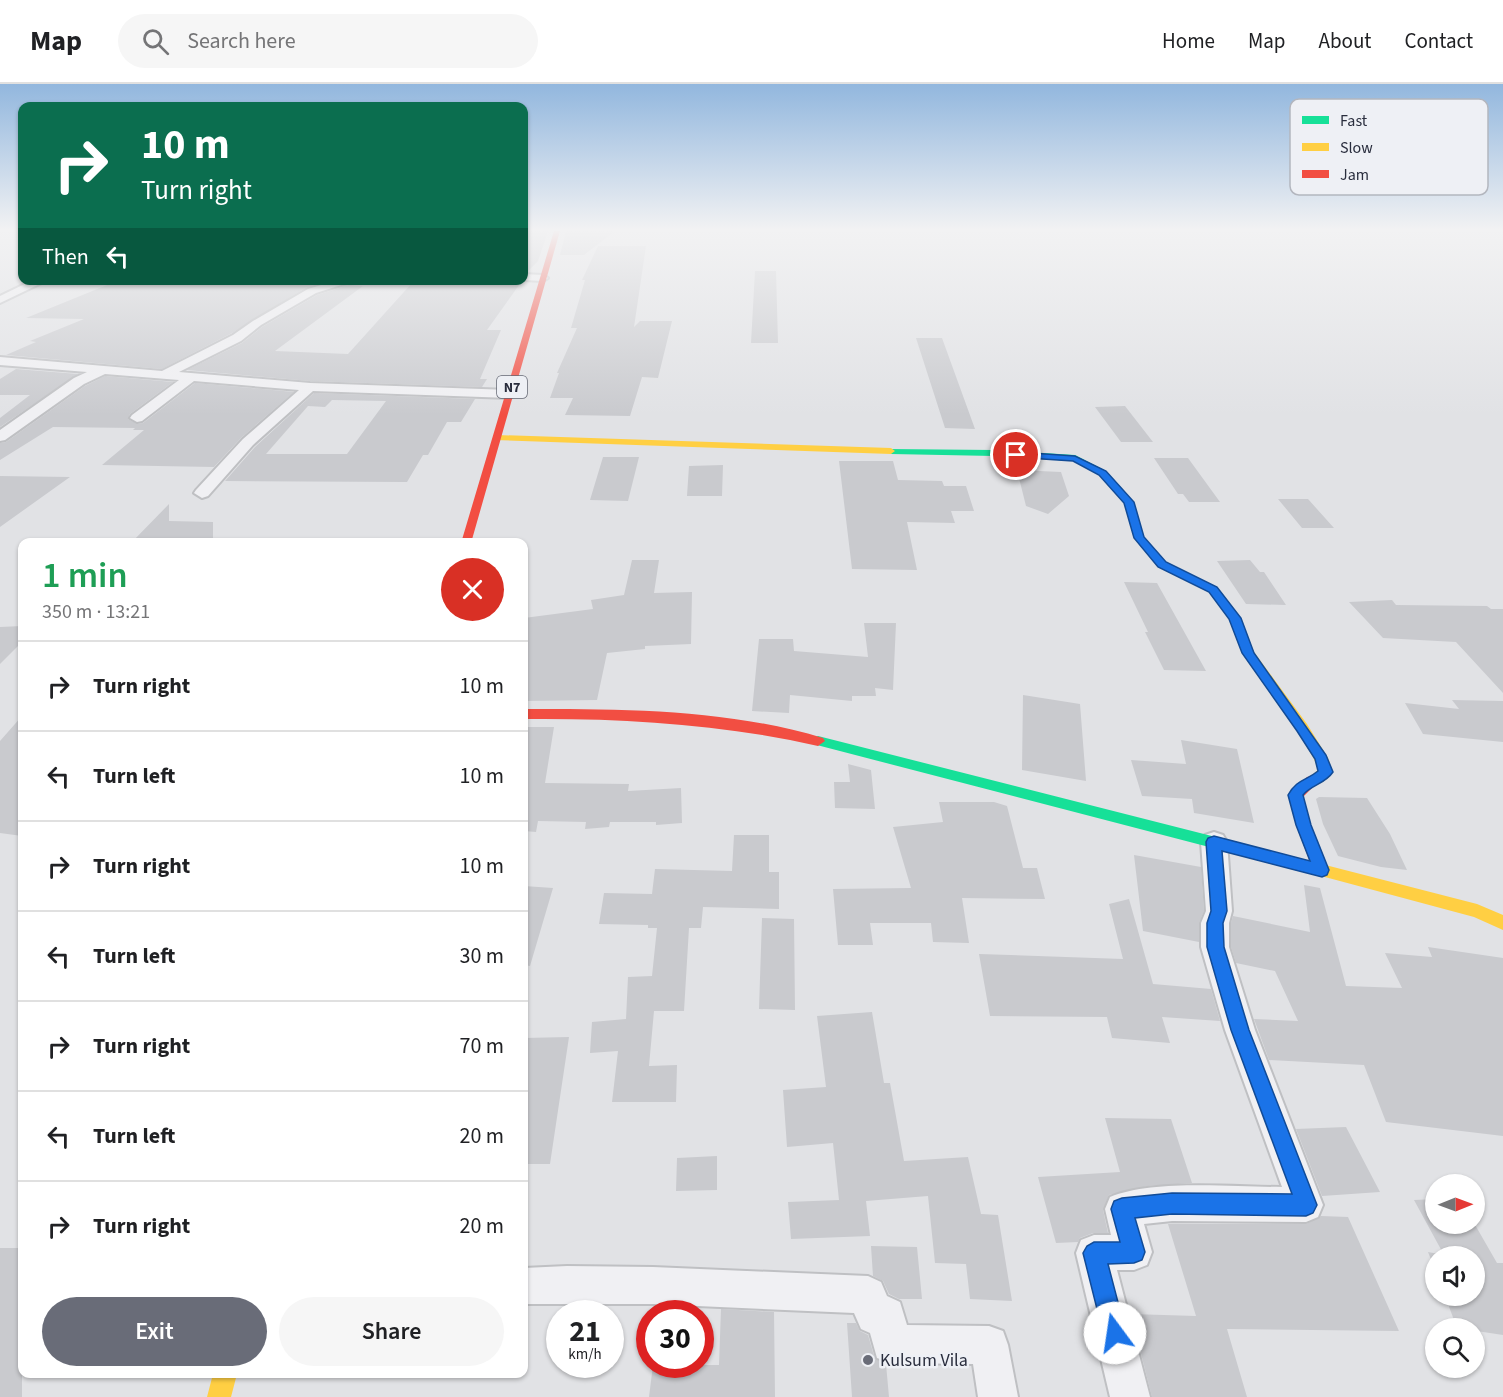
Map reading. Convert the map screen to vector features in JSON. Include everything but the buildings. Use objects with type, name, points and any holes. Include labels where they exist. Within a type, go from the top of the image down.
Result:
[{"type":"main road","name":"N7","points":[[467,538],[539,292]]},
{"type":"main road","points":[[497,438],[782,449],[994,453],[1075,458],[1103,473],[1129,502],[1139,538],[1162,565],[1213,589],[1235,618],[1248,653],[1321,758],[1326,772],[1317,780],[1302,786],[1295,795],[1303,825],[1322,870]]},
{"type":"main road","points":[[528,714],[612,713],[770,729],[1322,870],[1477,911],[1503,922]]},
{"type":"main road","points":[[219,1397],[224,1378]]},
{"type":"street","points":[[0,300],[17,292]]},
{"type":"street","points":[[166,374],[237,338],[257,323],[310,292]]},
{"type":"street","points":[[0,361],[310,387],[510,394]]},
{"type":"street","points":[[0,437],[80,381],[103,370]]},
{"type":"street","points":[[137,418],[190,378]]},
{"type":"street","points":[[202,493],[248,442],[310,387]]},
{"type":"street","points":[[1130,1397],[1094,1253],[1134,1252],[1122,1209],[1172,1204],[1306,1205],[1240,1030],[1215,947],[1215,923],[1219,911],[1214,842]]},
{"type":"street","points":[[528,1286],[648,1284],[716,1290],[868,1295],[874,1316],[887,1315],[891,1344],[989,1345],[998,1397]]},
{"type":"traffic: fast","points":[[891,451],[994,453],[1075,458],[1103,473],[1121,493]]},
{"type":"traffic: fast","points":[[818,741],[1259,854]]},
{"type":"traffic: slow","points":[[497,438],[891,451]]},
{"type":"traffic: slow","points":[[1121,493],[1129,502],[1139,538],[1162,565],[1213,589],[1235,618],[1248,653],[1302,727],[1321,758],[1326,772],[1312,781]]},
{"type":"traffic: slow","points":[[1259,854],[1477,911],[1503,923]]},
{"type":"traffic: slow","points":[[219,1397],[224,1378]]},
{"type":"traffic: jam","points":[[467,538],[539,292]]},
{"type":"traffic: jam","points":[[528,714],[598,714],[672,718],[745,727],[818,741]]},
{"type":"traffic: jam","points":[[1312,781],[1295,795],[1303,825],[1321,870]]},
{"type":"place","name":"Kulsum Vila","points":[[868,1360]]},
{"type":"route","points":[[1016,455],[1075,458],[1103,473],[1129,502],[1139,538],[1162,565],[1213,589],[1235,618],[1248,653],[1302,727],[1321,758],[1326,772],[1317,780],[1302,786],[1295,795],[1303,825],[1322,870],[1214,842],[1219,911],[1215,923],[1215,947],[1240,1030],[1306,1205],[1211,1203],[1122,1209],[1134,1252],[1094,1253],[1115,1333]]}]
